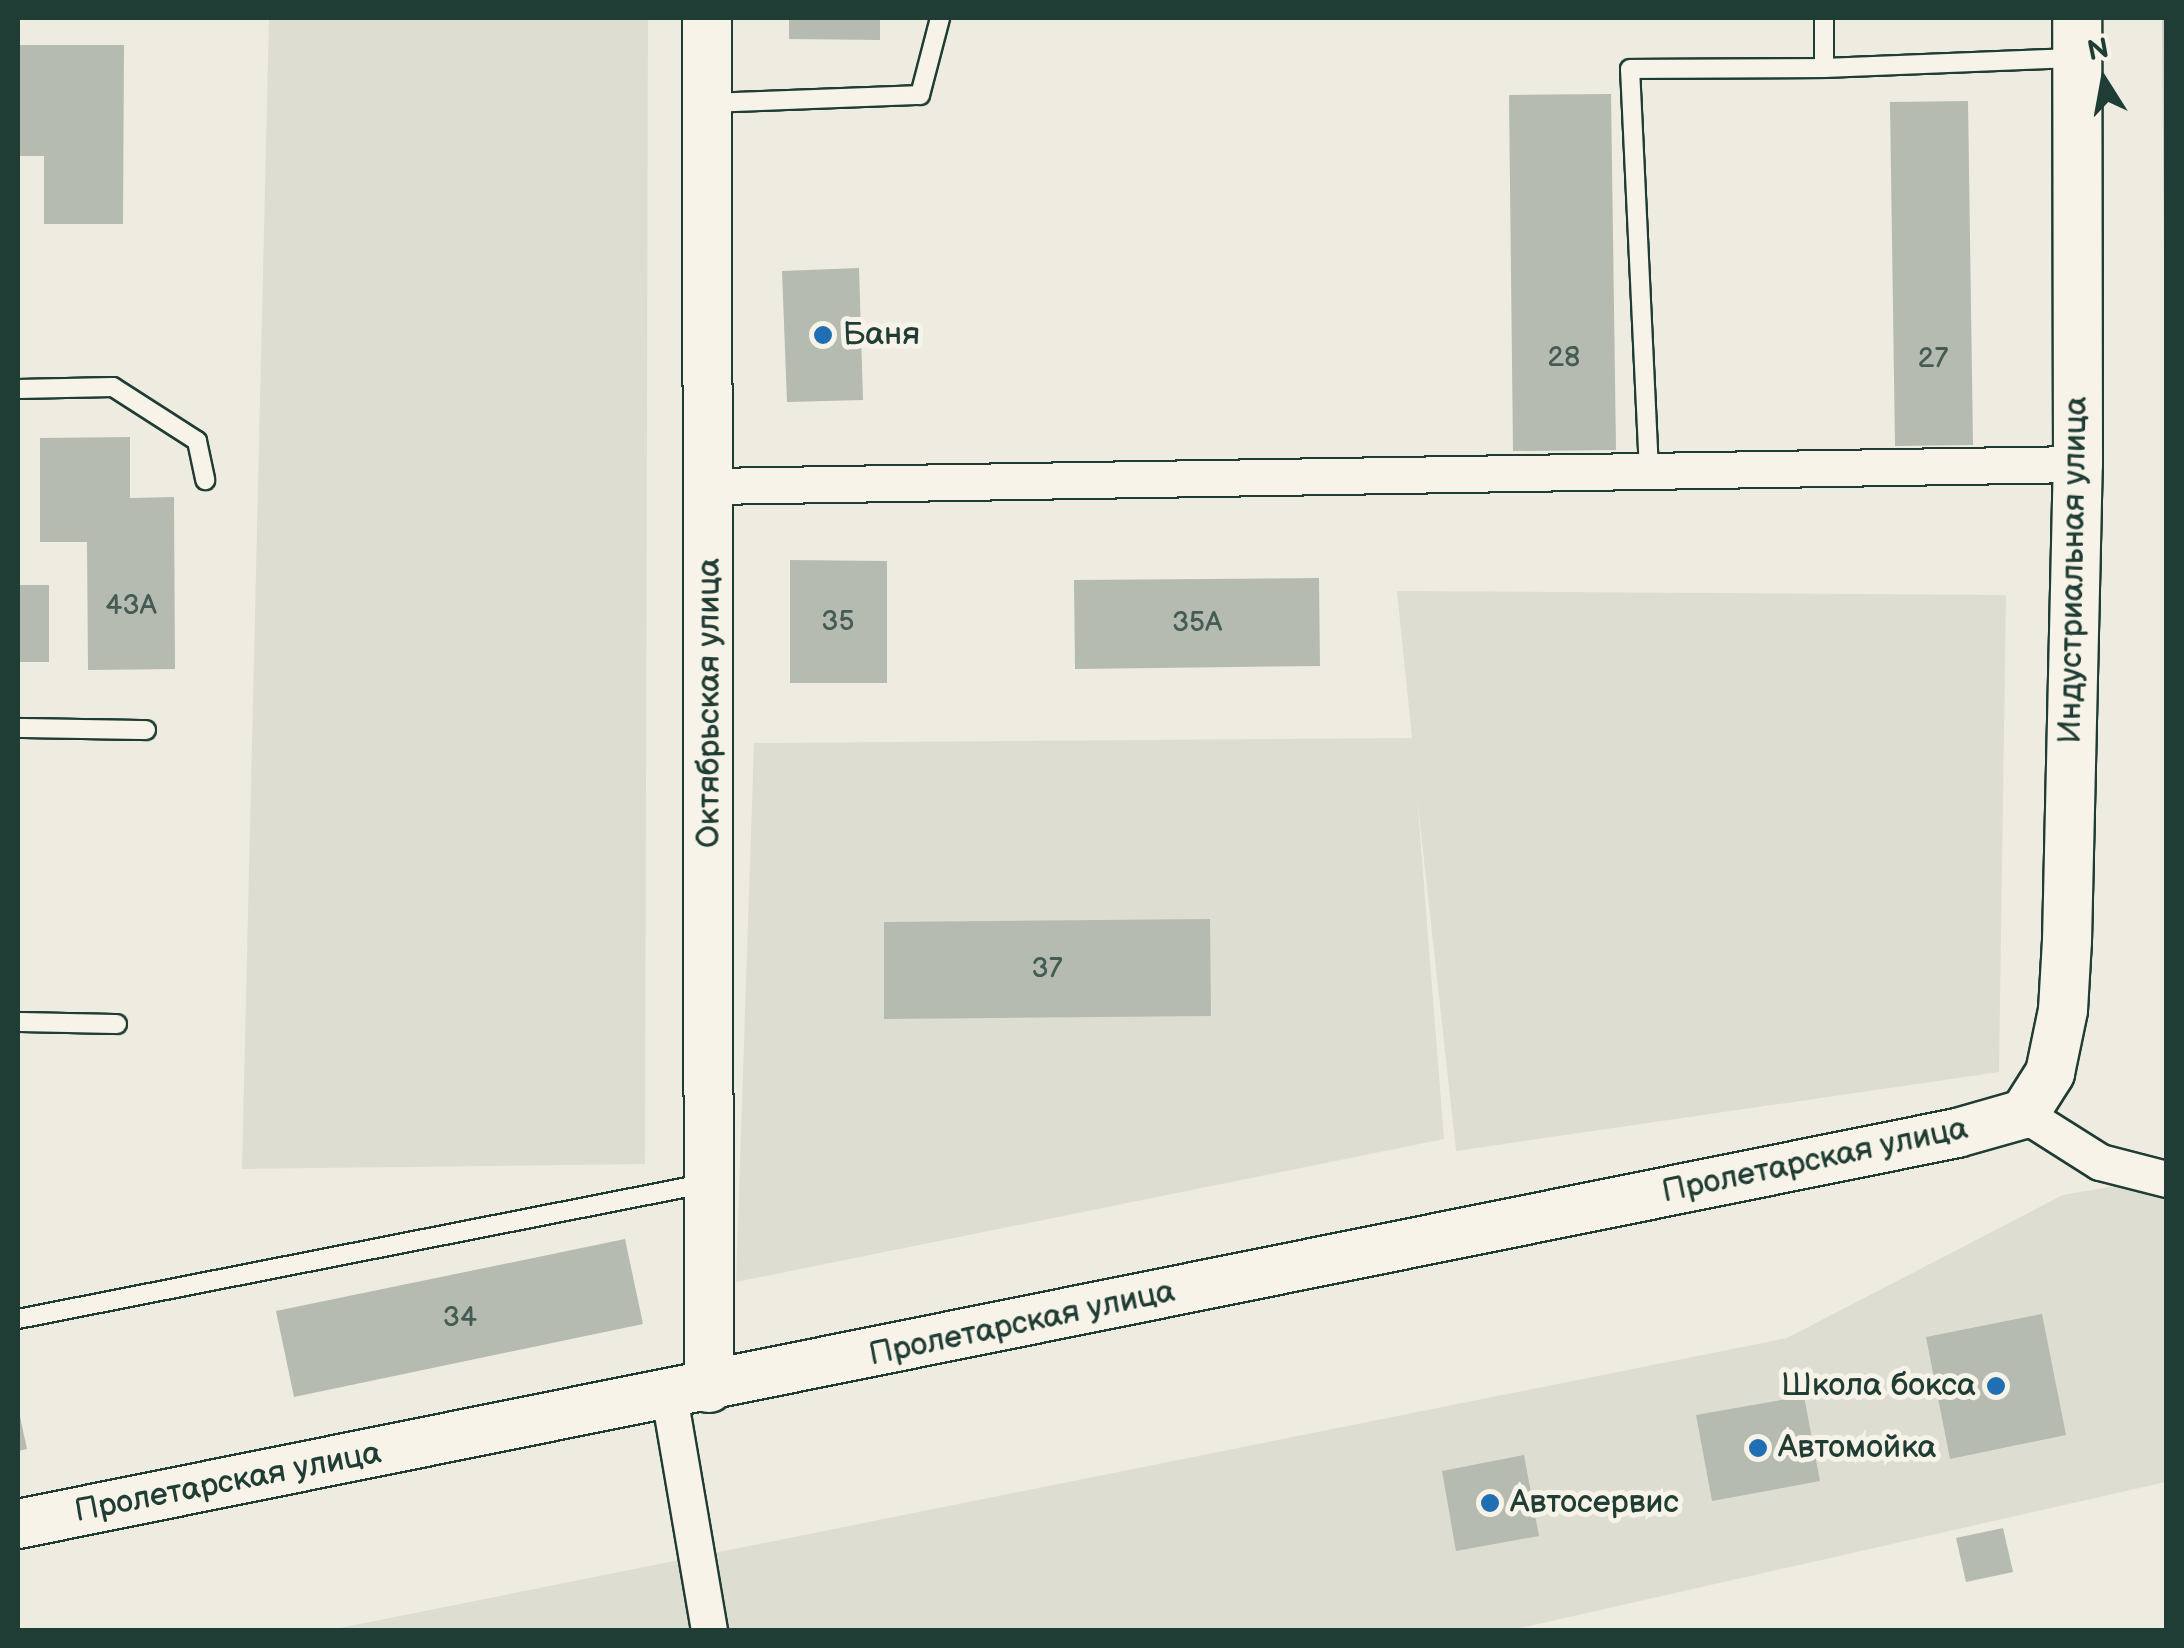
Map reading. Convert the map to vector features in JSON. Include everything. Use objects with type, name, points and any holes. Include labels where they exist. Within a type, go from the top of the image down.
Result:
[{"type":"main road","name":"Октябрьская улица","points":[[689,1392],[708,1183],[707,18]]},
{"type":"main road","name":"Индустриальная улица","points":[[2024,1114],[2050,1072],[2062,1010],[2078,464],[2076,38]]},
{"type":"main road","name":"Пролетарская улица","points":[[18,1524],[689,1392],[1957,1133],[2024,1114]]},
{"type":"street","points":[[710,486],[2078,464]]},
{"type":"street","points":[[2024,1114],[2100,1162],[2166,1180]]},
{"type":"street","points":[[689,1392],[708,1630]]},
{"type":"lane","points":[[708,104],[920,94],[940,18]]},
{"type":"lane","points":[[1824,18],[1824,68]]},
{"type":"lane","points":[[1649,471],[1630,70],[1824,68],[2076,38]]},
{"type":"lane","points":[[18,389],[113,387],[197,442],[204,480]]},
{"type":"lane","points":[[18,728],[146,730]]},
{"type":"lane","points":[[18,1022],[117,1024]]},
{"type":"lane","points":[[18,1319],[708,1183]]},
{"type":"shaded area","points":[[269,18],[648,18],[645,1164],[242,1169]]},
{"type":"shaded area","points":[[2162,18],[2166,18],[2166,507]]},
{"type":"shaded area","points":[[1397,591],[2006,595],[1999,1072],[1456,1151],[1417,796],[1444,1139],[736,1282],[754,743],[1412,738]]},
{"type":"shaded area","points":[[2166,1177],[2166,1482],[1512,1630],[330,1630],[1787,1338],[2063,1195]]},
{"type":"building","points":[[789,18],[880,18],[880,40],[789,39]]},
{"type":"building","points":[[18,45],[124,45],[123,224],[44,224],[44,156],[18,156]]},
{"type":"building","points":[[1611,94],[1616,450],[1513,451],[1509,95]]},
{"type":"building","points":[[1968,101],[1973,445],[1895,446],[1890,102]]},
{"type":"building","name":"Баня","points":[[859,268],[863,400],[787,402],[782,271]]},
{"type":"building","points":[[130,437],[130,498],[174,497],[175,669],[88,670],[87,542],[40,542],[40,438]]},
{"type":"building","points":[[790,560],[887,561],[887,683],[790,683]]},
{"type":"building","points":[[1319,578],[1320,666],[1075,669],[1074,580]]},
{"type":"building","points":[[18,585],[49,585],[49,662],[18,662]]},
{"type":"building","points":[[1210,919],[1211,1016],[884,1019],[884,922]]},
{"type":"building","points":[[625,1239],[643,1324],[294,1397],[276,1311]]},
{"type":"building","name":"Школа бокса","points":[[2042,1314],[2066,1435],[1950,1459],[1926,1337]]},
{"type":"building","name":"Автомойка","points":[[1804,1396],[1820,1481],[1712,1501],[1696,1415]]},
{"type":"building","points":[[18,1407],[27,1449],[18,1451]]},
{"type":"building","name":"Автосервис","points":[[1524,1455],[1539,1536],[1456,1551],[1442,1471]]},
{"type":"building","points":[[2003,1528],[2013,1572],[1966,1582],[1956,1538]]},
{"type":"place","name":"Баня","points":[[823,335]]},
{"type":"place","name":"Школа бокса","points":[[1996,1386]]},
{"type":"place","name":"Автомойка","points":[[1758,1448]]},
{"type":"place","name":"Автосервис","points":[[1490,1503]]}]
